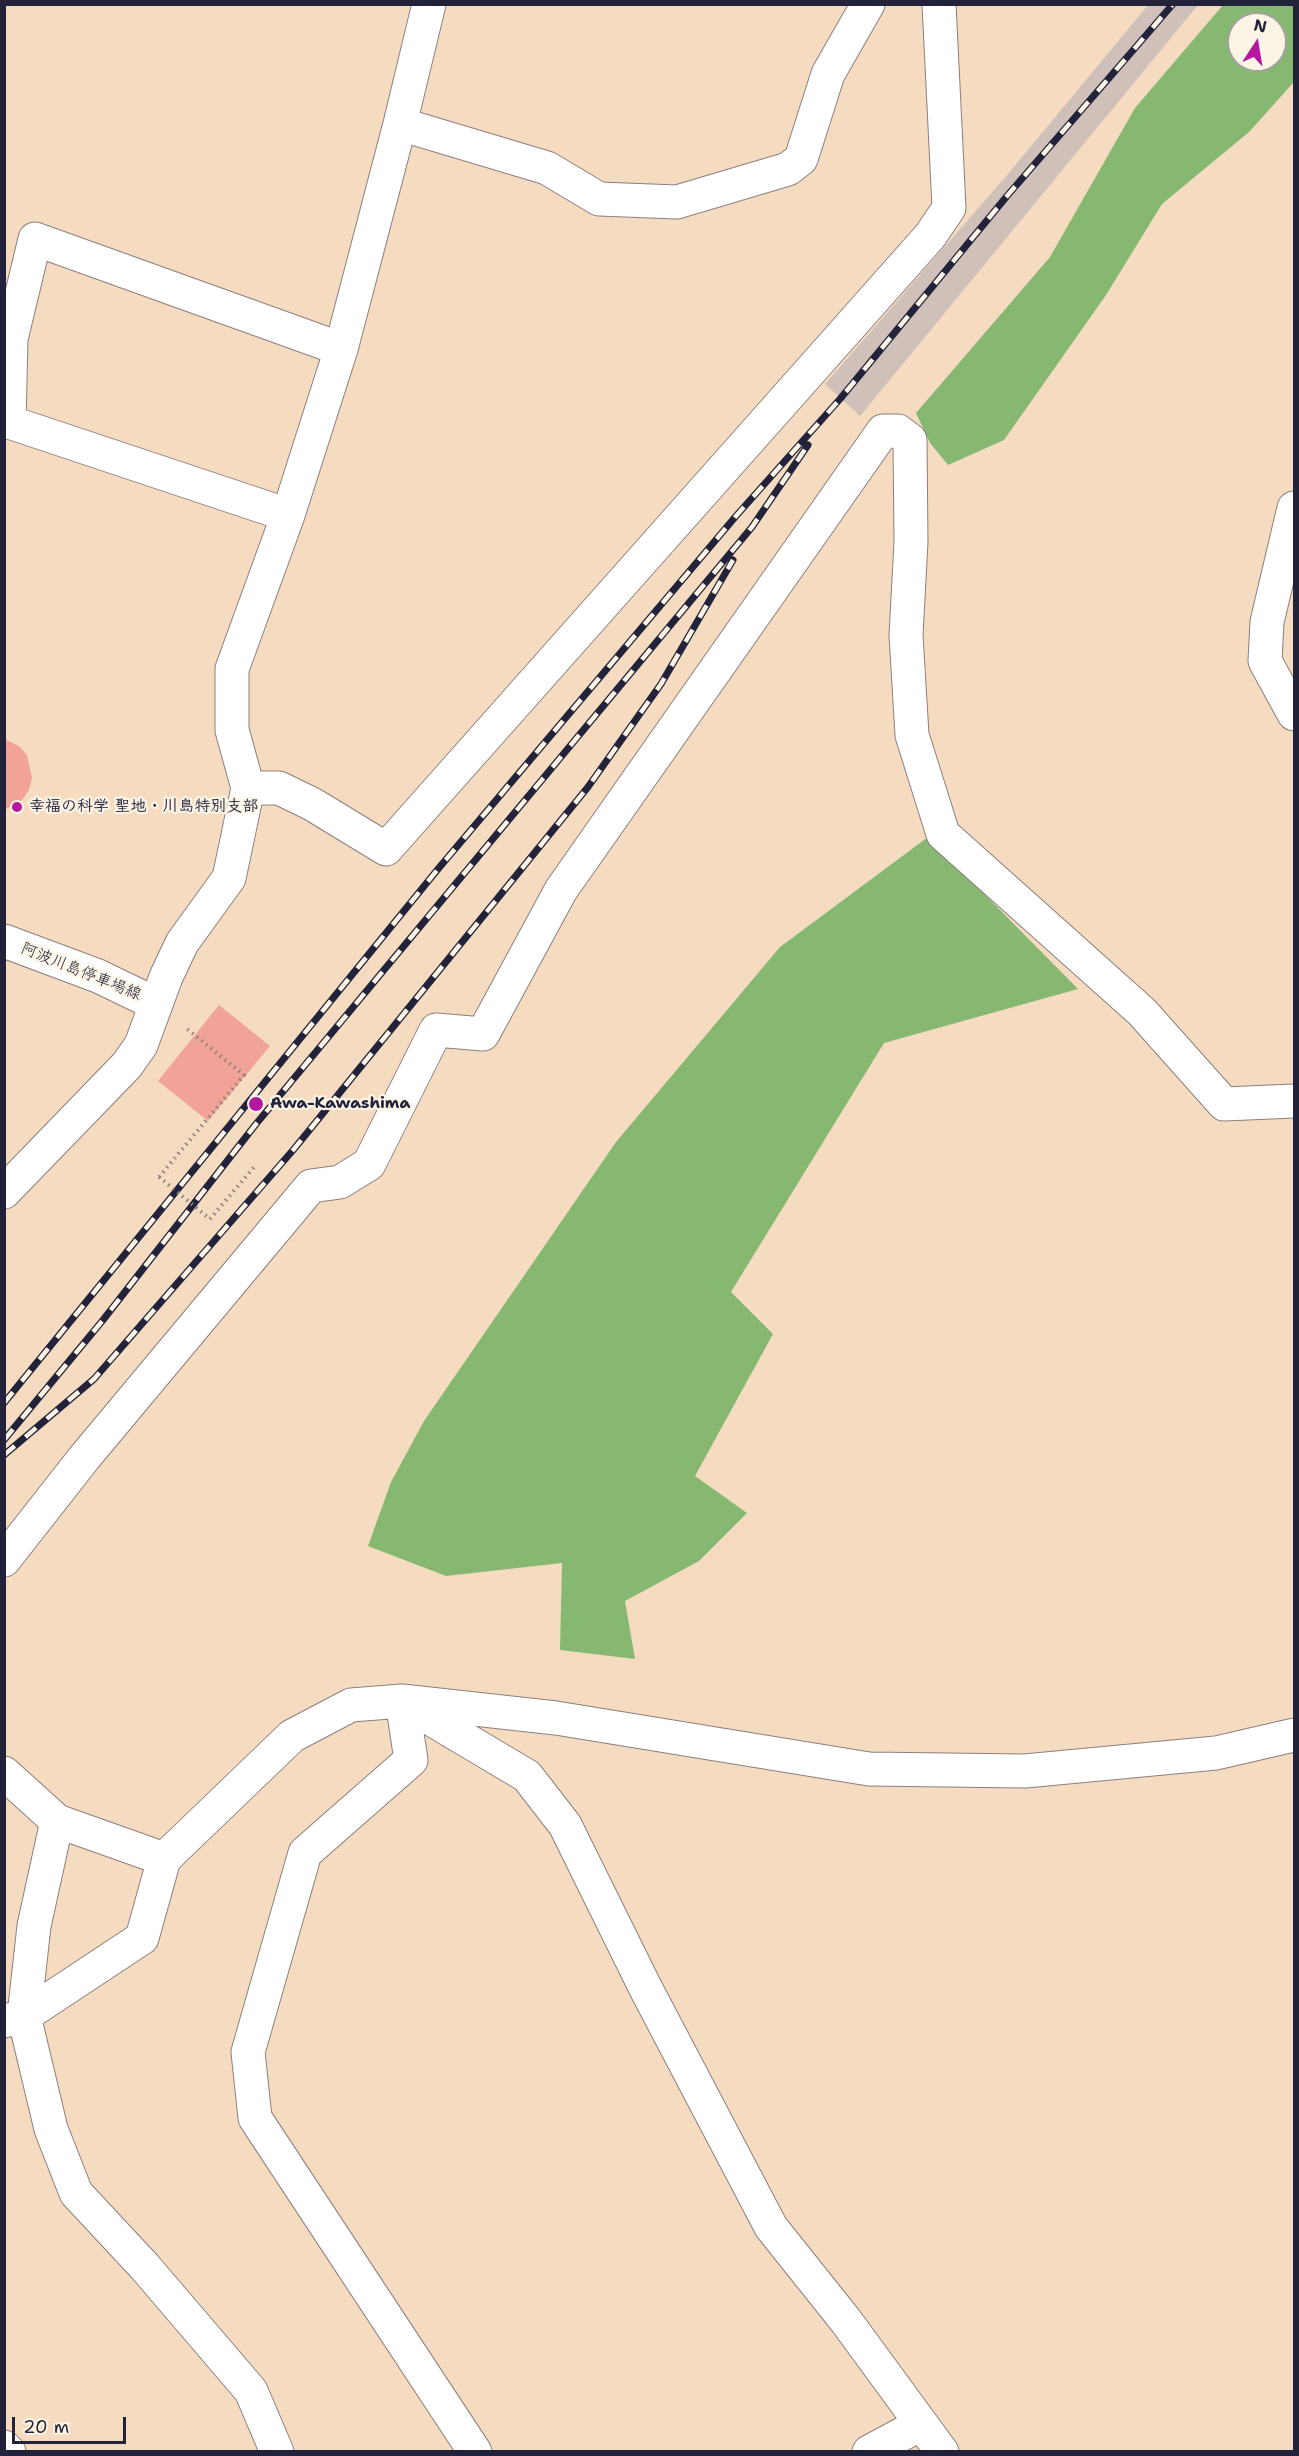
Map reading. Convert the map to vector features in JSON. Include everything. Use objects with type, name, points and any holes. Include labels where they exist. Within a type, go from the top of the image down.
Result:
[{"type":"street","points":[[4,1192],[127,1065],[141,1045],[165,977],[182,943],[229,878],[248,788],[232,730],[232,669],[288,514],[341,349],[429,4]]},
{"type":"street","points":[[400,124],[547,168],[600,199],[677,202],[788,169],[801,159],[828,74],[868,4]]},
{"type":"street","points":[[248,788],[279,788],[312,804],[386,849],[930,236],[949,208],[939,4]]},
{"type":"street","points":[[288,514],[9,422],[8,338],[35,239],[341,349]]},
{"type":"street","points":[[4,1560],[84,1458],[310,1185],[340,1182],[369,1164],[436,1030],[483,1035],[561,890],[883,431],[898,431],[910,440],[911,542],[906,635],[912,735],[944,834],[1142,1012],[1224,1104],[1294,1101]]},
{"type":"street","points":[[1294,508],[1267,622],[1265,661],[1294,714]]},
{"type":"street","name":"阿波川島停車場線","points":[[4,941],[98,976],[156,1004]]},
{"type":"street","points":[[14,2018],[142,1938],[164,1858],[292,1736],[351,1705],[402,1701],[556,1718],[869,1769],[1025,1771],[1216,1753],[1294,1735]]},
{"type":"street","points":[[402,1701],[527,1776],[565,1825],[645,1986],[771,2227],[846,2321],[942,2451]]},
{"type":"street","points":[[402,1701],[411,1761],[305,1853],[248,2052],[255,2118],[475,2451]]},
{"type":"street","points":[[4,1773],[57,1821],[164,1858]]},
{"type":"street","points":[[57,1821],[14,2018],[51,2129],[76,2193],[146,2267],[251,2391],[277,2451]]},
{"type":"street","points":[[869,2451],[921,2424]]},
{"type":"street","points":[[4,2447],[9,2451]]},
{"type":"path","points":[[156,1004],[244,1075],[159,1177],[210,1219],[255,1166]]},
{"type":"shaded area","points":[[1148,5],[1198,5],[860,416],[825,384],[1008,174]]},
{"type":"green space","points":[[1223,5],[1294,5],[1294,82],[1249,132],[1162,204],[1106,295],[1004,440],[948,465],[930,443],[916,413],[1050,257],[1135,108]]},
{"type":"green space","points":[[928,837],[1078,989],[884,1043],[731,1292],[773,1334],[695,1476],[747,1513],[699,1561],[625,1601],[635,1659],[560,1650],[562,1563],[446,1576],[368,1546],[391,1482],[424,1421],[616,1142],[780,947]]},
{"type":"building","points":[[4,739],[19,746],[27,755],[32,778],[29,790],[22,800],[4,810]]},
{"type":"building","points":[[219,1005],[270,1046],[208,1121],[158,1081]]},
{"type":"railway","points":[[4,1403],[438,869],[736,516],[840,399],[1007,196],[1173,4]]},
{"type":"railway","points":[[4,1440],[103,1320],[256,1124],[752,527],[808,445]]},
{"type":"railway","points":[[4,1455],[94,1379],[294,1149],[588,787],[661,684],[733,560]]},
{"type":"place","name":"幸福の科学 聖地・川島特別支部","points":[[17,807]]},
{"type":"place","name":"Awa-Kawashima","points":[[256,1104]]}]
